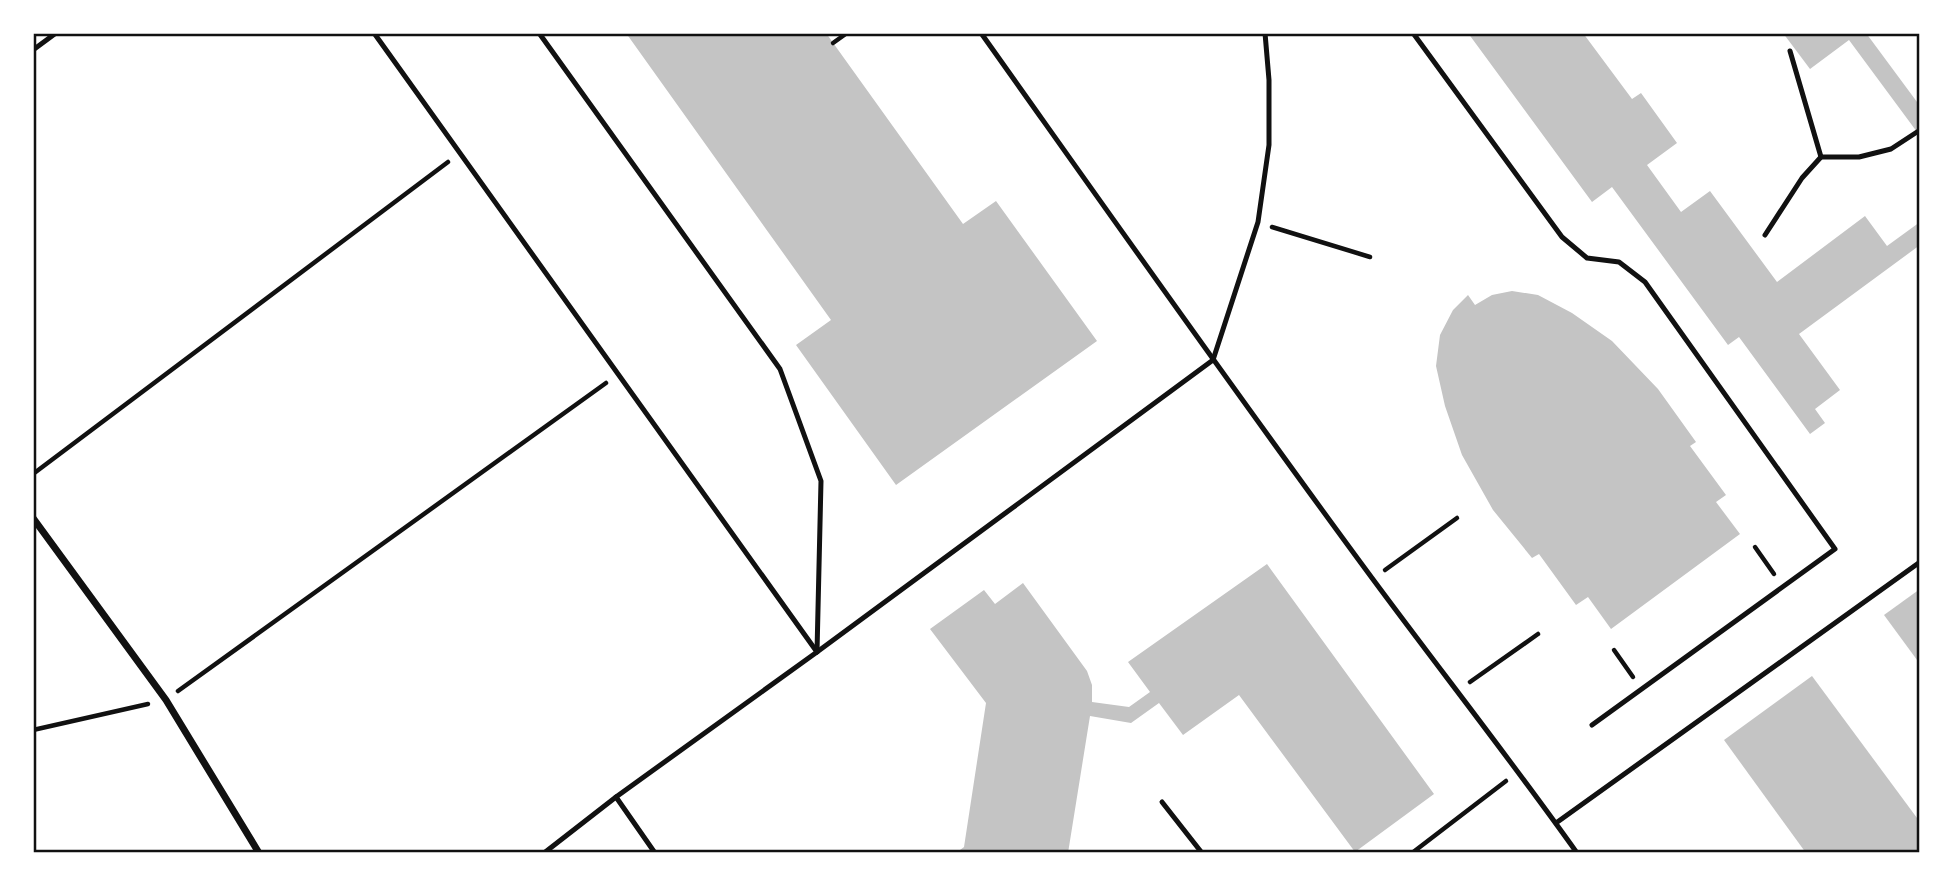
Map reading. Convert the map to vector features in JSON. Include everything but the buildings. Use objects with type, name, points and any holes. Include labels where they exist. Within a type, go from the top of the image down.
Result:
[{"type":"street","points":[[33,518],[166,700],[259,853]]},
{"type":"lane","points":[[33,50],[57,33]]},
{"type":"lane","points":[[374,33],[817,652]]},
{"type":"lane","points":[[540,33],[780,369],[821,481],[817,652]]},
{"type":"lane","points":[[981,33],[1213,360],[1577,853]]},
{"type":"lane","points":[[544,853],[616,797],[1213,360],[1258,222],[1269,145],[1269,80],[1265,33]]},
{"type":"lane","points":[[1413,33],[1562,237],[1587,258],[1619,262],[1645,282],[1835,549],[1592,724]]},
{"type":"lane","points":[[1790,51],[1821,157]]},
{"type":"lane","points":[[1765,234],[1801,178],[1821,157],[1859,157],[1891,149],[1916,132]]},
{"type":"lane","points":[[1556,823],[1920,562]]},
{"type":"lane","points":[[616,797],[655,853]]},
{"type":"lane","points":[[1162,802],[1202,853]]},
{"type":"path","points":[[833,43],[847,33]]},
{"type":"path","points":[[33,474],[460,153]]},
{"type":"path","points":[[1258,222],[1370,257]]},
{"type":"path","points":[[33,730],[166,700],[619,373]]},
{"type":"path","points":[[1373,579],[1457,518]]},
{"type":"path","points":[[1755,547],[1783,586]]},
{"type":"path","points":[[1458,691],[1538,634]]},
{"type":"path","points":[[1614,650],[1642,689]]},
{"type":"path","points":[[1412,853],[1518,771]]}]
